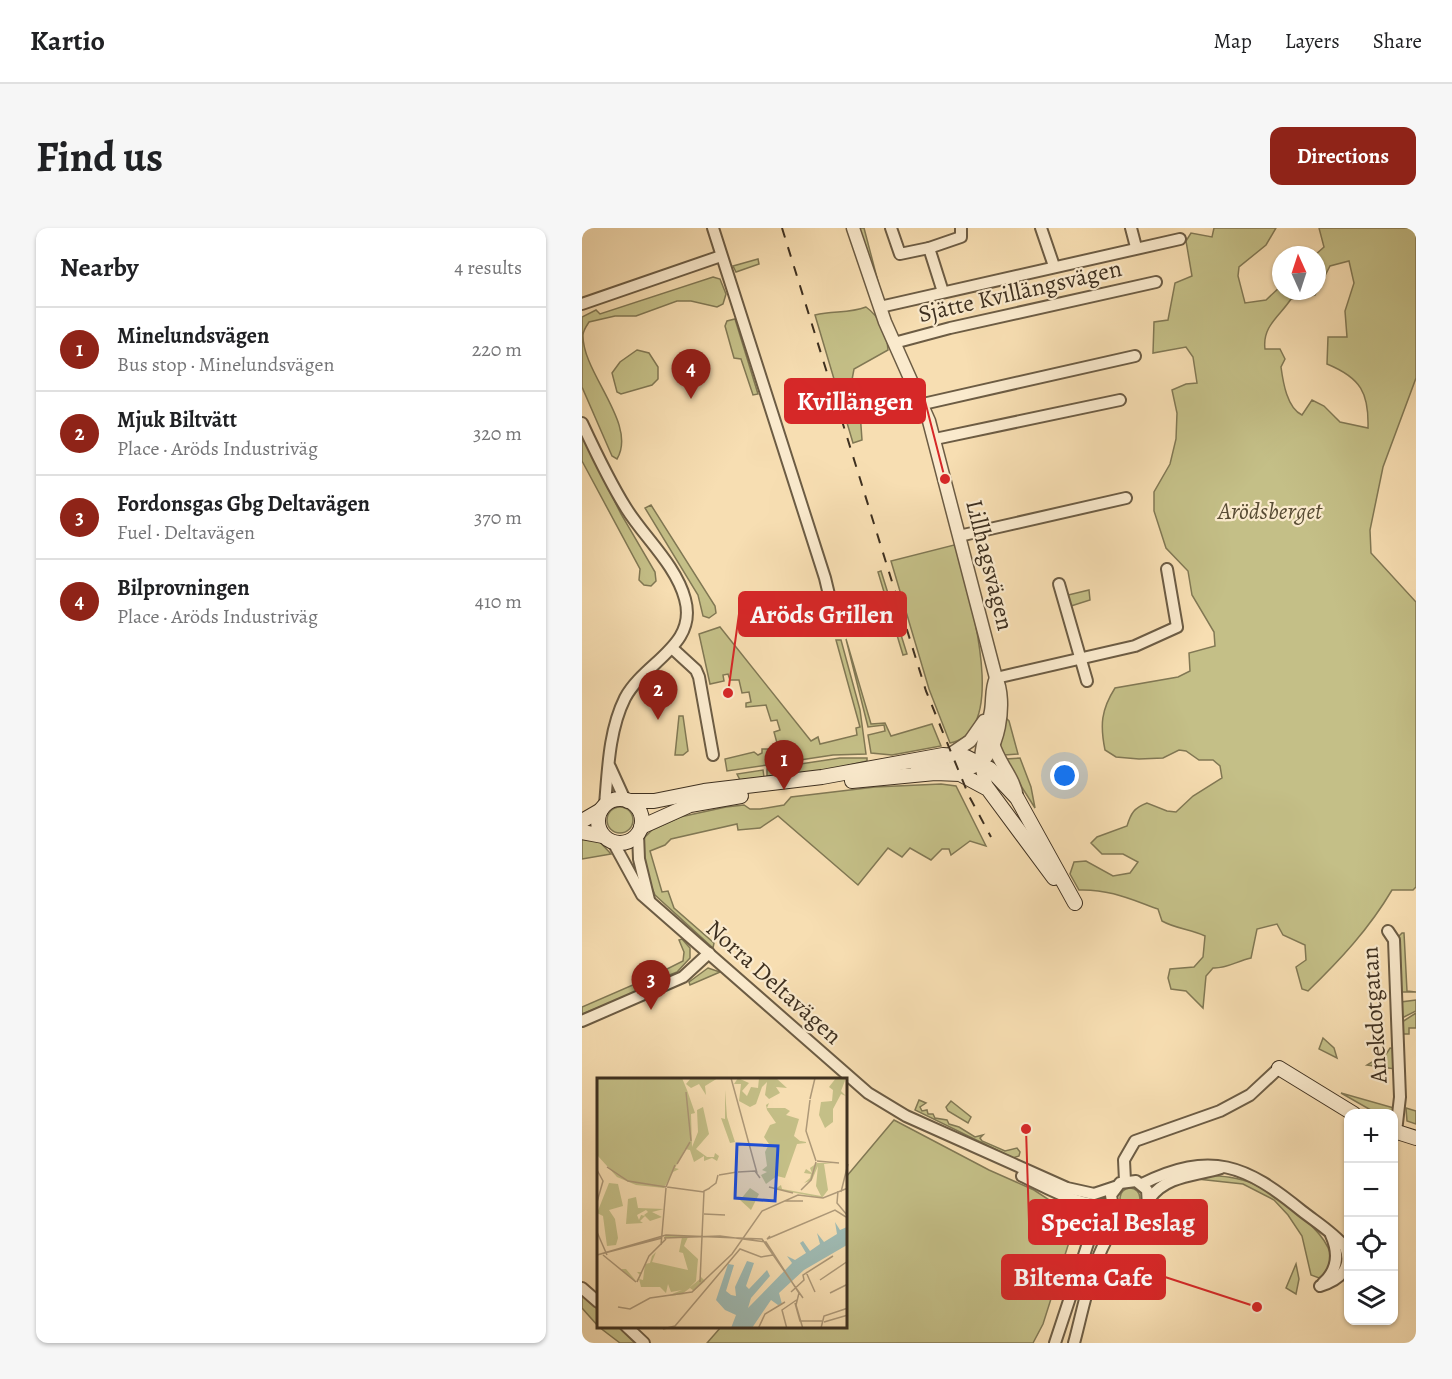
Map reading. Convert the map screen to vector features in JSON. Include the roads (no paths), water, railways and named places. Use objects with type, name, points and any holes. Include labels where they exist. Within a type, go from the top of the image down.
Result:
[{"type":"main road","name":"Lillhagsvägen","points":[[872,779],[935,773],[960,774],[988,789],[1075,903],[1017,798],[997,775],[980,763],[951,754]]},
{"type":"main road","points":[[582,821],[614,800],[654,801],[704,791],[822,777],[951,754]]},
{"type":"main road","points":[[582,832],[625,843],[640,830],[690,805],[755,793],[872,779]]},
{"type":"main road","points":[[627,800],[640,811],[640,830]]},
{"type":"main road","points":[[603,807],[598,825],[608,839]]},
{"type":"main road","points":[[1279,1068],[1347,1109]]},
{"type":"main road","points":[[1398,1133],[1416,1138]]},
{"type":"street","points":[[712,228],[825,578],[831,603],[831,626]]},
{"type":"street","name":"Lillhagsvägen","points":[[853,228],[880,307],[923,404],[935,439],[996,678],[1001,689],[1002,705],[993,743],[989,754],[980,763]]},
{"type":"street","points":[[891,228],[900,254],[961,237],[961,228]]},
{"type":"street","points":[[1041,228],[1054,266]]},
{"type":"street","points":[[1131,228],[1136,247]]},
{"type":"street","points":[[880,307],[1136,247],[1180,239]]},
{"type":"street","points":[[928,248],[943,292]]},
{"type":"street","points":[[582,304],[721,256]]},
{"type":"street","name":"Sjätte Kvillängsvägen","points":[[894,343],[950,328],[1155,282]]},
{"type":"street","points":[[923,404],[1135,356]]},
{"type":"street","points":[[935,439],[1120,400]]},
{"type":"street","points":[[582,423],[626,509],[660,555],[684,596],[688,616],[685,632],[672,648],[645,671],[625,699],[612,734],[610,766],[603,807]]},
{"type":"street","points":[[959,536],[1126,498]]},
{"type":"street","points":[[996,678],[1080,660],[1152,640],[1177,627],[1167,569]]},
{"type":"street","points":[[1059,584],[1087,681]]},
{"type":"street","points":[[672,648],[696,670],[699,677],[712,755]]},
{"type":"street","name":"Lillhagsvägen","points":[[988,789],[980,763],[980,750],[991,710],[992,687],[996,678]]},
{"type":"street","name":"Lillhagsvägen","points":[[951,754],[972,738],[991,710]]},
{"type":"street","name":"Lillhagsvägen","points":[[993,743],[1000,764],[1016,787],[1017,798]]},
{"type":"street","points":[[872,779],[919,768],[969,768],[980,763]]},
{"type":"street","points":[[610,766],[627,800]]},
{"type":"street","points":[[640,830],[639,859],[649,900]]},
{"type":"street","name":"Norra Deltavägen","points":[[608,839],[637,890],[868,1093],[906,1116],[1000,1160],[1081,1193],[1094,1194],[1120,1184]]},
{"type":"street","name":"Anekdotgatan","points":[[1388,931],[1394,940],[1399,1077],[1398,1116]]},
{"type":"street","points":[[582,1021],[683,977],[709,953]]},
{"type":"street","points":[[1055,1343],[1095,1222],[1112,1206],[1120,1184],[1124,1160],[1135,1141],[1220,1111],[1250,1095],[1279,1068]]},
{"type":"street","name":"Norra Deltavägen","points":[[1000,1160],[1020,1175],[1064,1196],[1094,1205],[1112,1206]]},
{"type":"street","points":[[1120,1184],[1142,1184],[1188,1166],[1203,1164],[1242,1171],[1263,1180],[1331,1234]]},
{"type":"street","points":[[1112,1206],[1125,1218],[1135,1218],[1142,1214],[1149,1198],[1156,1190],[1171,1180],[1221,1168]]},
{"type":"street","points":[[1142,1184],[1149,1198]]},
{"type":"street","points":[[1074,1343],[1096,1267],[1109,1233],[1125,1218]]},
{"type":"street","points":[[582,1288],[597,1301]]},
{"type":"street","points":[[628,1328],[644,1343]]},
{"type":"railway","points":[[782,228],[926,691],[969,796],[991,837]]},
{"type":"place","name":"Bilprovningen","points":[[691,399]]},
{"type":"place","name":"Kvillängen","points":[[945,479]]},
{"type":"place","name":"Aröds Grillen","points":[[728,693]]},
{"type":"place","name":"Mjuk Biltvätt","points":[[658,720]]},
{"type":"place","name":"Minelundsvägen","points":[[784,790]]},
{"type":"place","name":"Fordonsgas Gbg Deltavägen","points":[[651,1010]]},
{"type":"place","name":"Special Beslag","points":[[1026,1129]]},
{"type":"place","name":"Biltema Cafe","points":[[1257,1307]]},
{"type":"park label","name":"Arödsberget","points":[[1270,511]]}]
